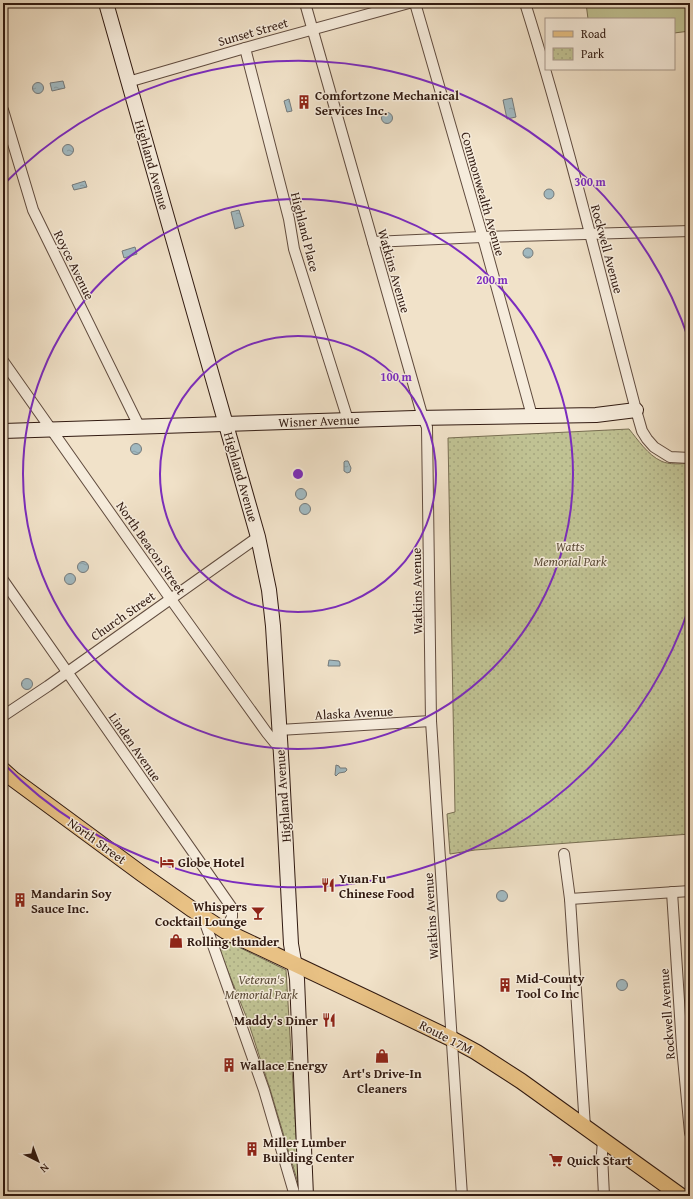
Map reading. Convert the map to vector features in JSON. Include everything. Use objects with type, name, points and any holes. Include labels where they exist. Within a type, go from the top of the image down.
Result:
[{"type":"main road","name":"North Street","points":[[3,770],[13,779],[198,914]]},
{"type":"main road","name":"Route 17M","points":[[198,914],[225,931],[373,1000],[476,1052],[510,1074],[681,1196]]},
{"type":"street","name":"Highland Avenue","points":[[106,3],[258,536],[269,590],[273,626],[291,944],[297,979],[306,1196]]},
{"type":"street","name":"Watkins Avenue","points":[[305,3],[423,418],[427,427],[431,722],[462,1196]]},
{"type":"street","name":"Sunset Street","points":[[128,82],[409,3]]},
{"type":"street","name":"Commonwealth Avenue","points":[[415,3],[532,416]]},
{"type":"street","name":"Rockwell Avenue","points":[[524,3],[537,42],[590,234],[642,431],[654,447],[670,457],[690,458]]},
{"type":"street","name":"Highland Place","points":[[245,48],[289,218],[294,249],[348,420]]},
{"type":"street","name":"Royce Avenue","points":[[3,110],[33,210],[139,426]]},
{"type":"street","points":[[373,242],[482,237],[690,231]]},
{"type":"street","name":"North Beacon Street","points":[[3,361],[170,598],[280,749]]},
{"type":"street","name":"Wisner Avenue","points":[[3,431],[348,420],[596,415],[636,410]]},
{"type":"street","name":"Church Street","points":[[3,716],[68,672],[258,536]]},
{"type":"street","name":"Linden Avenue","points":[[3,580],[232,908],[232,917],[225,931]]},
{"type":"street","name":"Alaska Avenue","points":[[279,730],[431,722]]},
{"type":"street","points":[[564,854],[570,900],[585,1127]]},
{"type":"street","points":[[570,900],[690,890]]},
{"type":"street","name":"Rockwell Avenue","points":[[672,892],[682,1046],[690,1133]]},
{"type":"street","points":[[198,914],[264,1090],[295,1196]]},
{"type":"street","points":[[603,1140],[602,1154],[604,1196]]},
{"type":"green space","points":[[586,3],[690,3],[690,31],[675,33],[675,18],[588,18]]},
{"type":"green space","name":"Watts Memorial Park","points":[[629,429],[648,451],[661,461],[671,464],[690,463],[690,834],[475,850],[450,854],[447,814],[455,812],[448,438]]},
{"type":"green space","name":"Veteran's Memorial Park","points":[[222,942],[228,942],[286,970],[301,1193],[248,1021],[221,954],[220,945]]},
{"type":"water","points":[[63,81],[65,88],[52,91],[50,83]]},
{"type":"water","points":[[36,83],[40,83],[42,84],[42,92],[36,93],[33,90],[33,86]]},
{"type":"water","points":[[512,98],[516,117],[507,119],[503,100]]},
{"type":"water","points":[[289,99],[292,111],[287,112],[284,101]]},
{"type":"water","points":[[385,113],[389,113],[391,114],[391,122],[385,123],[382,120],[382,116]]},
{"type":"water","points":[[66,145],[70,145],[72,146],[72,154],[66,155],[63,152],[63,148]]},
{"type":"water","points":[[85,181],[87,187],[74,190],[72,185]]},
{"type":"water","points":[[547,189],[551,189],[553,190],[553,198],[547,199],[544,196],[544,192]]},
{"type":"water","points":[[239,210],[244,226],[235,229],[231,212]]},
{"type":"water","points":[[135,247],[137,254],[124,258],[122,251]]},
{"type":"water","points":[[526,248],[530,248],[532,249],[532,257],[526,258],[523,255],[523,251]]},
{"type":"water","points":[[134,444],[138,444],[140,445],[140,453],[134,454],[131,451],[131,447]]},
{"type":"water","points":[[345,461],[348,461],[351,468],[350,472],[347,473],[344,471]]},
{"type":"water","points":[[299,489],[303,489],[305,490],[305,498],[299,499],[296,496],[296,492]]},
{"type":"water","points":[[303,504],[307,504],[309,505],[309,513],[303,514],[300,511],[300,507]]},
{"type":"water","points":[[81,562],[85,562],[87,563],[87,571],[81,572],[78,569],[78,565]]},
{"type":"water","points":[[68,574],[72,574],[74,575],[74,583],[68,584],[65,581],[65,577]]},
{"type":"water","points":[[329,660],[339,661],[340,666],[328,666]]},
{"type":"water","points":[[25,679],[29,679],[31,680],[31,688],[25,689],[22,686],[22,682]]},
{"type":"water","points":[[336,765],[340,768],[346,768],[347,770],[336,776]]},
{"type":"water","points":[[500,891],[504,891],[506,892],[506,900],[500,901],[497,898],[497,894]]},
{"type":"water","points":[[620,980],[624,980],[626,981],[626,989],[620,990],[617,987],[617,983]]},
{"type":"place","name":"Comfortzone Mechanical Services Inc.","points":[[304,102]]},
{"type":"place","name":"Globe Hotel","points":[[167,862]]},
{"type":"place","name":"Yuan Fu Chinese Food","points":[[328,885]]},
{"type":"place","name":"Mandarin Soy Sauce Inc.","points":[[20,900]]},
{"type":"place","name":"Whispers Cocktail Lounge","points":[[258,913]]},
{"type":"place","name":"Rolling thunder","points":[[176,941]]},
{"type":"place","name":"Mid-County Tool Co Inc","points":[[505,985]]},
{"type":"place","name":"Maddy's Diner","points":[[329,1020]]},
{"type":"place","name":"Art's Drive-In Cleaners","points":[[382,1056]]},
{"type":"place","name":"Wallace Energy","points":[[229,1065]]},
{"type":"place","name":"Miller Lumber Building Center","points":[[252,1149]]},
{"type":"place","name":"Quick Start","points":[[556,1160]]}]
